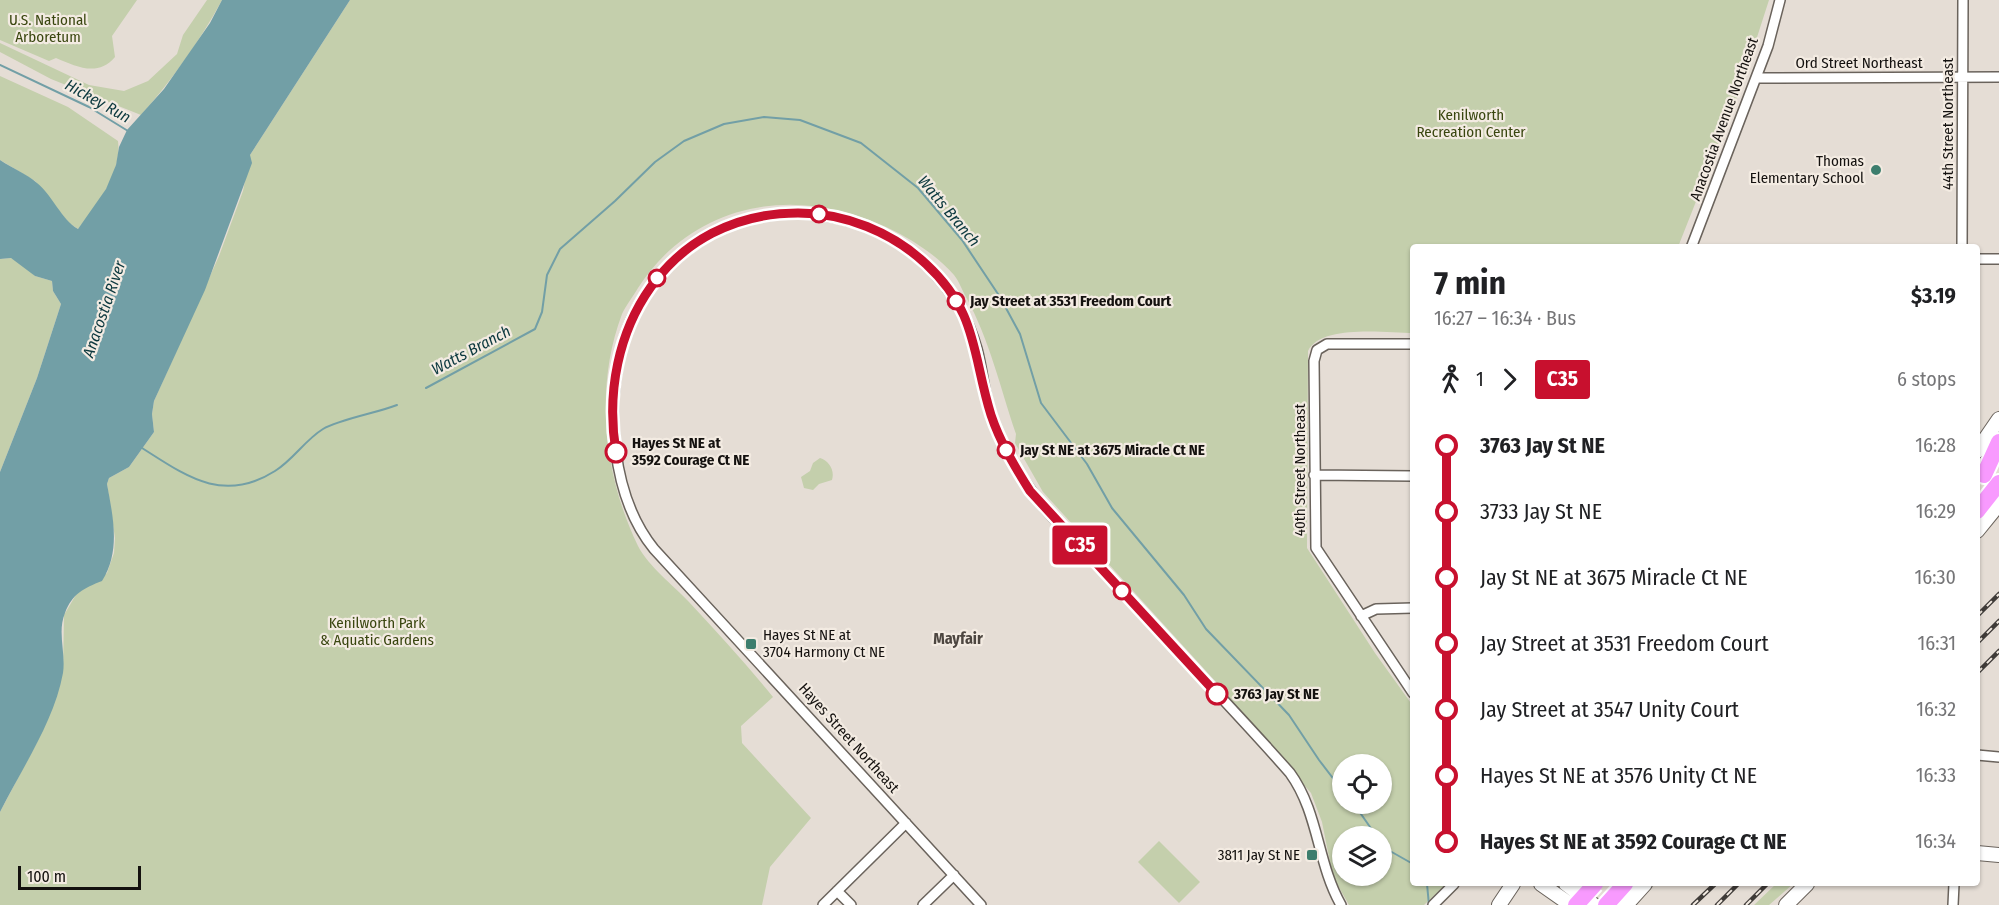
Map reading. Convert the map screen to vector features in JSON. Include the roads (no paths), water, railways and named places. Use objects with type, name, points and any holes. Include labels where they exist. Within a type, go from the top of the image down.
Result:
[{"type":"highway","points":[[1987,481],[1988,438]]},
{"type":"highway","points":[[1980,502],[1999,457]]},
{"type":"highway","points":[[1574,905],[1593,886]]},
{"type":"highway","points":[[1606,905],[1623,893]]},
{"type":"main road","points":[[1988,438],[1999,419]]},
{"type":"main road","points":[[1980,527],[1999,504]]},
{"type":"main road","points":[[1980,853],[1999,855]]},
{"type":"main road","points":[[1498,905],[1512,886]]},
{"type":"main road","points":[[1544,886],[1574,905]]},
{"type":"main road","points":[[1569,886],[1594,905]]},
{"type":"main road","points":[[1623,893],[1640,886]]},
{"type":"main road","points":[[1786,905],[1805,886]]},
{"type":"street","name":"Anacostia Avenue Northeast","points":[[1693,244],[1768,46],[1780,0]]},
{"type":"street","name":"44th Street Northeast","points":[[1962,244],[1963,0]]},
{"type":"street","name":"Ord Street Northeast","points":[[1756,78],[1999,77]]},
{"type":"street","name":"Hayes Street Northeast","points":[[981,905],[654,549],[638,526],[621,471],[614,433],[615,378],[625,335],[640,303],[669,266],[700,240],[734,224],[775,215],[820,214],[861,224],[898,243],[931,268],[955,299],[969,328],[996,428],[1014,465],[1041,505],[1290,773],[1309,806],[1323,863],[1341,905]]},
{"type":"street","points":[[1980,259],[1999,259]]},
{"type":"street","name":"40th Street Northeast","points":[[1410,344],[1328,344],[1317,350],[1314,361],[1316,548],[1410,689]]},
{"type":"street","points":[[1314,475],[1410,476]]},
{"type":"street","points":[[1361,616],[1376,609],[1410,608]]},
{"type":"street","points":[[1980,755],[1999,757]]},
{"type":"street","points":[[823,905],[906,823]]},
{"type":"street","points":[[923,905],[954,875]]},
{"type":"street","points":[[1433,905],[1452,886]]},
{"type":"street","points":[[1953,905],[1954,886]]},
{"type":"street","points":[[837,891],[851,905]]},
{"type":"water","name":"Anacostia River","points":[[222,0],[350,0],[250,155],[252,163],[205,290],[154,401],[152,414],[154,432],[129,467],[109,478],[107,484],[114,534],[112,558],[102,581],[79,592],[68,606],[62,628],[64,665],[59,691],[45,727],[0,812],[0,472],[37,378],[61,304],[53,291],[52,281],[35,276],[11,258],[0,259],[0,160],[37,183],[72,225],[78,229],[106,189],[116,165],[119,147],[127,130],[164,89],[210,23]]},
{"type":"waterway","name":"Hickey Run","points":[[0,65],[89,107],[128,131]]},
{"type":"waterway","name":"Watts Branch","points":[[426,388],[535,329],[542,312],[547,275],[560,249],[655,162],[684,141],[724,124],[764,117],[800,120],[861,143],[918,188],[962,240],[1000,297],[1020,334],[1041,403],[1087,464],[1112,508],[1184,595],[1206,629],[1289,715],[1332,777]]},
{"type":"waterway","name":"Watts Branch","points":[[142,448],[190,476],[222,486],[238,485],[256,481],[275,471],[323,429],[397,405]]},
{"type":"waterway","name":"Watts Branch","points":[[1361,814],[1369,826]]},
{"type":"waterway","name":"Watts Branch","points":[[1392,852],[1410,862]]},
{"type":"waterway","name":"Watts Branch","points":[[1427,886],[1429,905]]},
{"type":"railway","points":[[1980,613],[1999,594]]},
{"type":"railway","points":[[1980,640],[1999,621]]},
{"type":"railway","points":[[1980,670],[1999,651]]},
{"type":"railway","points":[[1693,905],[1713,886]]},
{"type":"railway","points":[[1717,905],[1736,886]]},
{"type":"railway","points":[[1746,905],[1765,886]]},
{"type":"place","name":"Thomas Elementary School","points":[[1876,170]]},
{"type":"place","name":"Jay Street at 3531 Freedom Court","points":[[956,301]]},
{"type":"place","name":"Jay St NE at 3675 Miracle Ct NE","points":[[1006,450]]},
{"type":"place","name":"Hayes St NE at 3592 Courage Ct NE","points":[[616,452]]},
{"type":"place","name":"Hayes St NE at 3704 Harmony Ct NE","points":[[751,644]]},
{"type":"place","name":"3763 Jay St NE","points":[[1217,694]]},
{"type":"place","name":"3811 Jay St NE","points":[[1312,855]]},
{"type":"district","name":"Mayfair","points":[[958,638]]},
{"type":"park label","name":"U.S. National Arboretum","points":[[48,28]]},
{"type":"park label","name":"Kenilworth Recreation Center","points":[[1471,124]]},
{"type":"park label","name":"Kenilworth Park & Aquatic Gardens","points":[[377,632]]}]
